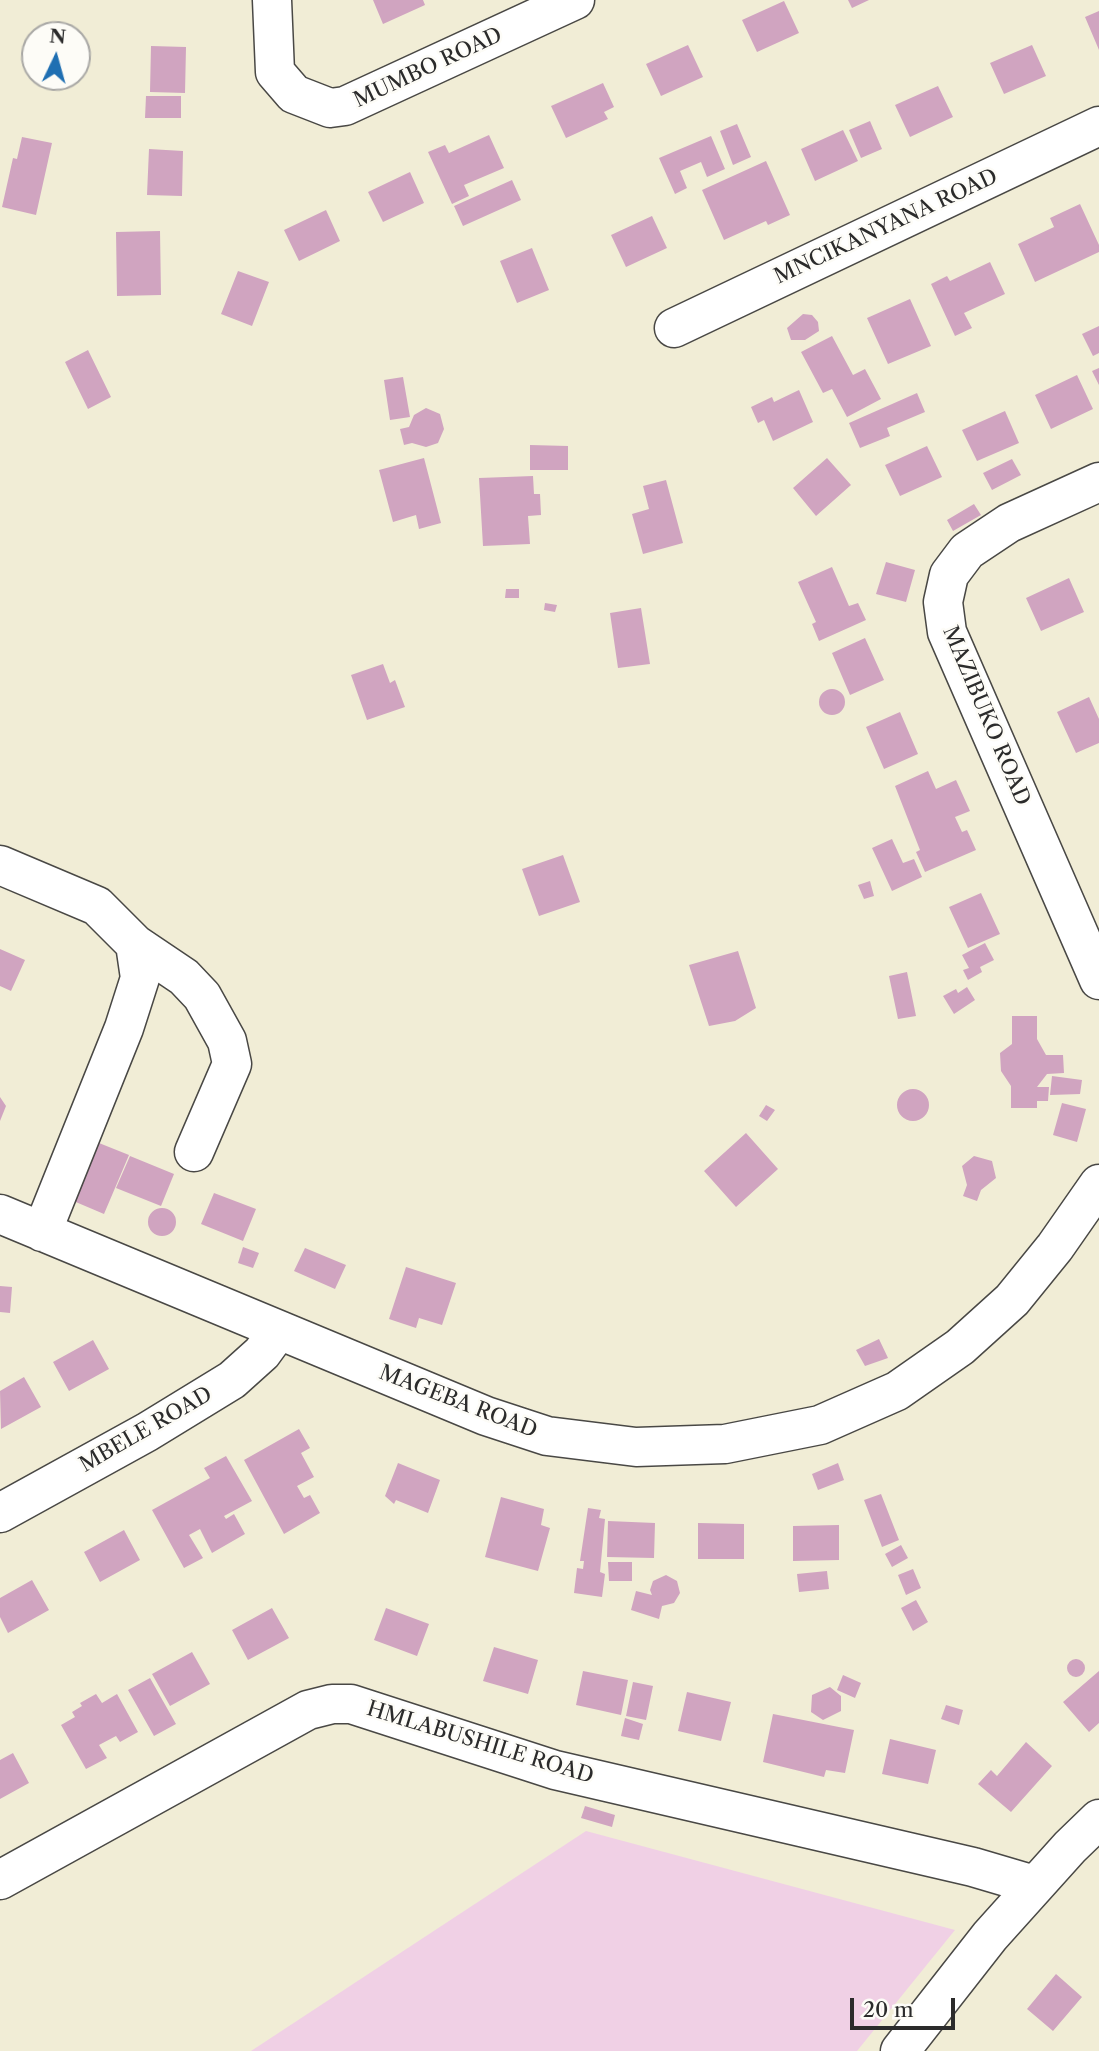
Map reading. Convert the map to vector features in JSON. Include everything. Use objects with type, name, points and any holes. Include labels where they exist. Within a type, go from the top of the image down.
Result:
[{"type":"street","name":"MUMBO ROAD","points":[[272,0],[275,72],[294,94],[330,108],[345,106],[575,0]]},
{"type":"street","name":"MNCIKANYANA ROAD","points":[[674,328],[1099,125]]},
{"type":"street","name":"MAZIBUKO ROAD","points":[[1099,482],[1009,523],[967,551],[949,575],[943,602],[947,632],[1099,980]]},
{"type":"street","points":[[0,866],[97,906],[135,944],[184,977],[201,996],[227,1041],[232,1064],[194,1152]]},
{"type":"street","points":[[42,1232],[138,991],[135,944]]},
{"type":"street","name":"MAGEBA ROAD","points":[[0,1214],[486,1416],[547,1436],[636,1447],[725,1444],[820,1425],[897,1391],[960,1347],[1012,1300],[1055,1247],[1099,1184]]},
{"type":"street","name":"MBELE ROAD","points":[[0,1513],[148,1432],[232,1380],[262,1353],[278,1331]]},
{"type":"street","name":"HMLABUSHILE ROAD","points":[[0,1880],[308,1710],[331,1704],[351,1704],[555,1770],[973,1867],[1034,1885]]},
{"type":"street","points":[[900,2051],[990,1936],[1034,1885],[1099,1819]]},
{"type":"shaded area","points":[[586,1831],[955,1930],[857,2051],[251,2051]]},
{"type":"building","points":[[373,0],[423,0],[425,5],[383,24]]},
{"type":"building","points":[[848,0],[869,0],[852,8]]},
{"type":"building","points":[[784,1],[799,33],[757,52],[742,20]]},
{"type":"building","points":[[1099,11],[1099,50],[1085,17]]},
{"type":"building","points":[[688,45],[703,77],[661,96],[646,64]]},
{"type":"building","points":[[1032,45],[1046,76],[1004,94],[990,63]]},
{"type":"building","points":[[151,46],[186,47],[185,93],[150,92]]},
{"type":"building","points":[[603,83],[614,107],[604,112],[608,119],[566,138],[551,106]]},
{"type":"building","points":[[938,86],[953,117],[910,137],[895,105]]},
{"type":"building","points":[[146,96],[181,96],[181,118],[145,118]]},
{"type":"building","points":[[870,121],[882,149],[861,158],[849,130]]},
{"type":"building","points":[[737,124],[751,157],[733,165],[720,131]]},
{"type":"building","points":[[843,130],[858,161],[815,181],[801,149]]},
{"type":"building","points":[[489,135],[504,168],[464,185],[469,196],[452,204],[428,152],[445,145],[449,153]]},
{"type":"building","points":[[711,136],[725,169],[707,177],[701,162],[680,171],[687,188],[675,194],[659,158]]},
{"type":"building","points":[[22,137],[52,143],[36,215],[2,207],[13,158],[17,159]]},
{"type":"building","points":[[149,149],[183,151],[182,196],[147,195]]},
{"type":"building","points":[[766,161],[790,215],[768,225],[766,221],[724,240],[702,190]]},
{"type":"building","points":[[410,172],[424,203],[383,222],[368,192]]},
{"type":"building","points":[[512,180],[521,200],[463,226],[454,206]]},
{"type":"building","points":[[1080,204],[1099,245],[1099,252],[1035,282],[1018,244],[1054,227],[1050,218]]},
{"type":"building","points":[[326,210],[340,241],[299,261],[284,230]]},
{"type":"building","points":[[652,216],[667,248],[626,267],[611,235]]},
{"type":"building","points":[[160,231],[161,295],[117,296],[116,232]]},
{"type":"building","points":[[532,248],[549,290],[517,303],[500,261]]},
{"type":"building","points":[[990,262],[1005,294],[964,313],[972,328],[955,336],[931,284],[947,276],[950,281]]},
{"type":"building","points":[[238,271],[269,282],[252,326],[221,314]]},
{"type":"building","points":[[910,299],[931,346],[888,364],[867,318]]},
{"type":"building","points":[[803,314],[812,315],[818,322],[819,331],[805,340],[791,340],[787,328]]},
{"type":"building","points":[[1099,326],[1099,353],[1093,356],[1082,334]]},
{"type":"building","points":[[832,336],[853,375],[865,369],[881,399],[847,417],[832,389],[823,393],[801,352]]},
{"type":"building","points":[[88,350],[111,397],[88,409],[65,362]]},
{"type":"building","points":[[1099,368],[1099,385],[1092,371]]},
{"type":"building","points":[[1077,375],[1093,409],[1051,429],[1035,395]]},
{"type":"building","points":[[403,377],[410,417],[390,420],[384,380]]},
{"type":"building","points":[[799,390],[813,422],[773,441],[764,420],[758,423],[751,407],[772,397],[774,402]]},
{"type":"building","points":[[917,393],[925,412],[887,428],[890,436],[860,448],[849,423]]},
{"type":"building","points":[[426,408],[440,414],[444,429],[438,443],[426,447],[412,443],[404,445],[400,429],[409,427],[414,415]]},
{"type":"building","points":[[1005,411],[1019,443],[977,461],[962,430]]},
{"type":"building","points":[[530,445],[568,446],[568,470],[530,470]]},
{"type":"building","points":[[927,446],[942,477],[900,496],[885,465]]},
{"type":"building","points":[[424,458],[441,523],[419,529],[416,515],[393,522],[379,470]]},
{"type":"building","points":[[827,458],[851,485],[816,516],[793,488]]},
{"type":"building","points":[[1012,459],[1021,475],[992,490],[983,473]]},
{"type":"building","points":[[533,476],[534,494],[540,494],[541,515],[528,516],[530,544],[483,546],[479,478]]},
{"type":"building","points":[[666,480],[683,543],[643,554],[632,514],[649,509],[643,486]]},
{"type":"building","points":[[974,504],[981,515],[953,531],[947,520]]},
{"type":"building","points":[[886,562],[915,570],[906,602],[876,594]]},
{"type":"building","points":[[832,567],[849,606],[858,603],[866,620],[819,641],[812,624],[816,622],[798,582]]},
{"type":"building","points":[[1069,578],[1084,612],[1041,631],[1026,598]]},
{"type":"building","points":[[506,589],[519,589],[519,598],[505,598]]},
{"type":"building","points":[[545,603],[557,605],[555,612],[544,610]]},
{"type":"building","points":[[641,608],[650,664],[618,668],[610,613]]},
{"type":"building","points":[[865,638],[884,680],[850,695],[832,653]]},
{"type":"building","points":[[383,664],[390,683],[395,680],[405,707],[367,720],[351,675]]},
{"type":"building","points":[[832,689],[841,693],[845,702],[841,711],[832,715],[823,711],[819,702],[823,693]]},
{"type":"building","points":[[1089,697],[1099,719],[1099,743],[1076,753],[1057,712]]},
{"type":"building","points":[[900,712],[918,754],[884,769],[866,727]]},
{"type":"building","points":[[928,771],[936,789],[956,780],[970,811],[955,817],[962,832],[967,830],[976,850],[925,872],[916,852],[920,850],[895,786]]},
{"type":"building","points":[[892,839],[903,863],[914,859],[922,877],[892,891],[872,848]]},
{"type":"building","points":[[563,855],[580,902],[539,916],[522,869]]},
{"type":"building","points":[[870,881],[874,896],[864,899],[858,885]]},
{"type":"building","points":[[981,893],[1000,934],[968,948],[949,907]]},
{"type":"building","points":[[985,943],[994,960],[980,967],[982,972],[968,980],[963,970],[969,968],[962,955]]},
{"type":"building","points":[[0,949],[25,960],[11,991],[0,986]]},
{"type":"building","points":[[738,951],[756,1008],[735,1021],[709,1026],[689,965]]},
{"type":"building","points":[[907,972],[916,1016],[898,1019],[889,976]]},
{"type":"building","points":[[967,987],[975,1000],[954,1014],[943,996],[956,989],[958,993]]},
{"type":"building","points":[[1012,1016],[1037,1016],[1037,1039],[1046,1055],[1063,1055],[1064,1073],[1047,1074],[1037,1087],[1049,1087],[1048,1101],[1037,1101],[1037,1108],[1011,1108],[1011,1086],[1001,1071],[1000,1053],[1012,1044]]},
{"type":"building","points":[[1052,1076],[1082,1080],[1080,1094],[1050,1095]]},
{"type":"building","points":[[913,1089],[924,1094],[929,1105],[924,1116],[913,1121],[902,1116],[897,1105],[902,1094]]},
{"type":"building","points":[[0,1097],[6,1106],[0,1121]]},
{"type":"building","points":[[1062,1103],[1086,1109],[1077,1142],[1053,1135]]},
{"type":"building","points":[[766,1105],[775,1110],[767,1121],[759,1116]]},
{"type":"building","points":[[746,1133],[778,1169],[736,1207],[704,1171]]},
{"type":"building","points":[[89,1139],[129,1155],[104,1214],[64,1197]]},
{"type":"building","points":[[130,1156],[174,1174],[161,1206],[116,1188]]},
{"type":"building","points":[[974,1156],[992,1161],[996,1178],[981,1190],[977,1201],[963,1196],[967,1185],[962,1166]]},
{"type":"building","points":[[214,1193],[256,1209],[243,1241],[201,1224]]},
{"type":"building","points":[[162,1208],[172,1212],[176,1222],[172,1232],[162,1236],[152,1232],[148,1222],[152,1212]]},
{"type":"building","points":[[243,1247],[259,1253],[253,1268],[238,1263]]},
{"type":"building","points":[[305,1248],[346,1265],[335,1289],[294,1271]]},
{"type":"building","points":[[406,1267],[456,1283],[442,1325],[419,1318],[416,1328],[389,1319]]},
{"type":"building","points":[[0,1286],[12,1287],[10,1313],[0,1312]]},
{"type":"building","points":[[879,1339],[888,1358],[865,1366],[856,1350]]},
{"type":"building","points":[[93,1340],[109,1369],[69,1391],[53,1362]]},
{"type":"building","points":[[24,1377],[41,1407],[1,1429],[0,1391]]},
{"type":"building","points":[[299,1429],[310,1448],[301,1453],[314,1477],[297,1486],[304,1498],[310,1495],[320,1513],[284,1534],[244,1460]]},
{"type":"building","points":[[226,1456],[252,1501],[224,1516],[226,1519],[234,1514],[245,1534],[212,1553],[200,1529],[189,1535],[203,1558],[184,1568],[152,1510],[210,1478],[204,1468]]},
{"type":"building","points":[[398,1463],[440,1480],[428,1513],[396,1500],[394,1504],[385,1496]]},
{"type":"building","points":[[838,1463],[844,1480],[818,1490],[812,1474]]},
{"type":"building","points":[[881,1494],[899,1540],[882,1547],[864,1500]]},
{"type":"building","points":[[501,1497],[544,1509],[541,1525],[550,1528],[538,1571],[485,1557]]},
{"type":"building","points":[[588,1508],[601,1510],[599,1518],[605,1519],[600,1572],[605,1574],[602,1597],[574,1593],[577,1568],[583,1569],[584,1561],[580,1561]]},
{"type":"building","points":[[608,1521],[655,1523],[654,1558],[607,1557]]},
{"type":"building","points":[[698,1523],[744,1524],[744,1559],[698,1559]]},
{"type":"building","points":[[839,1525],[839,1560],[793,1561],[793,1526]]},
{"type":"building","points":[[124,1530],[140,1560],[100,1582],[84,1552]]},
{"type":"building","points":[[901,1545],[908,1558],[892,1567],[885,1554]]},
{"type":"building","points":[[608,1562],[632,1562],[632,1581],[609,1581]]},
{"type":"building","points":[[913,1569],[921,1588],[906,1595],[898,1575]]},
{"type":"building","points":[[827,1571],[829,1589],[799,1592],[797,1574]]},
{"type":"building","points":[[666,1575],[677,1581],[680,1593],[674,1603],[662,1606],[659,1619],[631,1610],[636,1591],[652,1595],[650,1590],[653,1581]]},
{"type":"building","points":[[32,1580],[49,1610],[8,1633],[0,1617],[0,1598]]},
{"type":"building","points":[[916,1600],[928,1622],[913,1631],[901,1608]]},
{"type":"building","points":[[272,1608],[289,1638],[248,1660],[232,1630]]},
{"type":"building","points":[[386,1608],[429,1624],[417,1656],[374,1640]]},
{"type":"building","points":[[494,1647],[538,1660],[528,1694],[483,1681]]},
{"type":"building","points":[[192,1652],[210,1684],[170,1706],[152,1674]]},
{"type":"building","points":[[1076,1659],[1082,1662],[1085,1668],[1082,1674],[1076,1677],[1070,1674],[1067,1668],[1070,1662]]},
{"type":"building","points":[[583,1671],[628,1680],[621,1715],[576,1705]]},
{"type":"building","points":[[1099,1671],[1099,1723],[1089,1732],[1063,1702]]},
{"type":"building","points":[[843,1675],[861,1683],[855,1698],[837,1690]]},
{"type":"building","points":[[150,1678],[176,1724],[154,1736],[128,1690]]},
{"type":"building","points":[[633,1682],[653,1686],[646,1720],[626,1716]]},
{"type":"building","points":[[830,1687],[841,1696],[841,1711],[823,1720],[811,1712],[812,1695]]},
{"type":"building","points":[[687,1692],[731,1702],[721,1741],[678,1731]]},
{"type":"building","points":[[96,1694],[102,1703],[117,1694],[138,1732],[120,1742],[116,1736],[99,1745],[107,1758],[86,1769],[61,1725],[75,1717],[72,1712],[82,1706],[80,1703]]},
{"type":"building","points":[[946,1705],[963,1710],[959,1725],[941,1719]]},
{"type":"building","points":[[773,1714],[854,1730],[845,1773],[826,1770],[824,1777],[763,1762]]},
{"type":"building","points":[[625,1718],[643,1724],[639,1740],[621,1736]]},
{"type":"building","points":[[890,1739],[936,1750],[928,1784],[882,1774]]},
{"type":"building","points":[[1026,1742],[1052,1766],[1011,1812],[978,1784],[991,1770],[997,1776]]},
{"type":"building","points":[[13,1753],[29,1783],[0,1799],[0,1760]]},
{"type":"building","points":[[585,1806],[615,1815],[612,1827],[581,1818]]},
{"type":"building","points":[[1056,1974],[1082,1997],[1053,2031],[1027,2009]]}]
